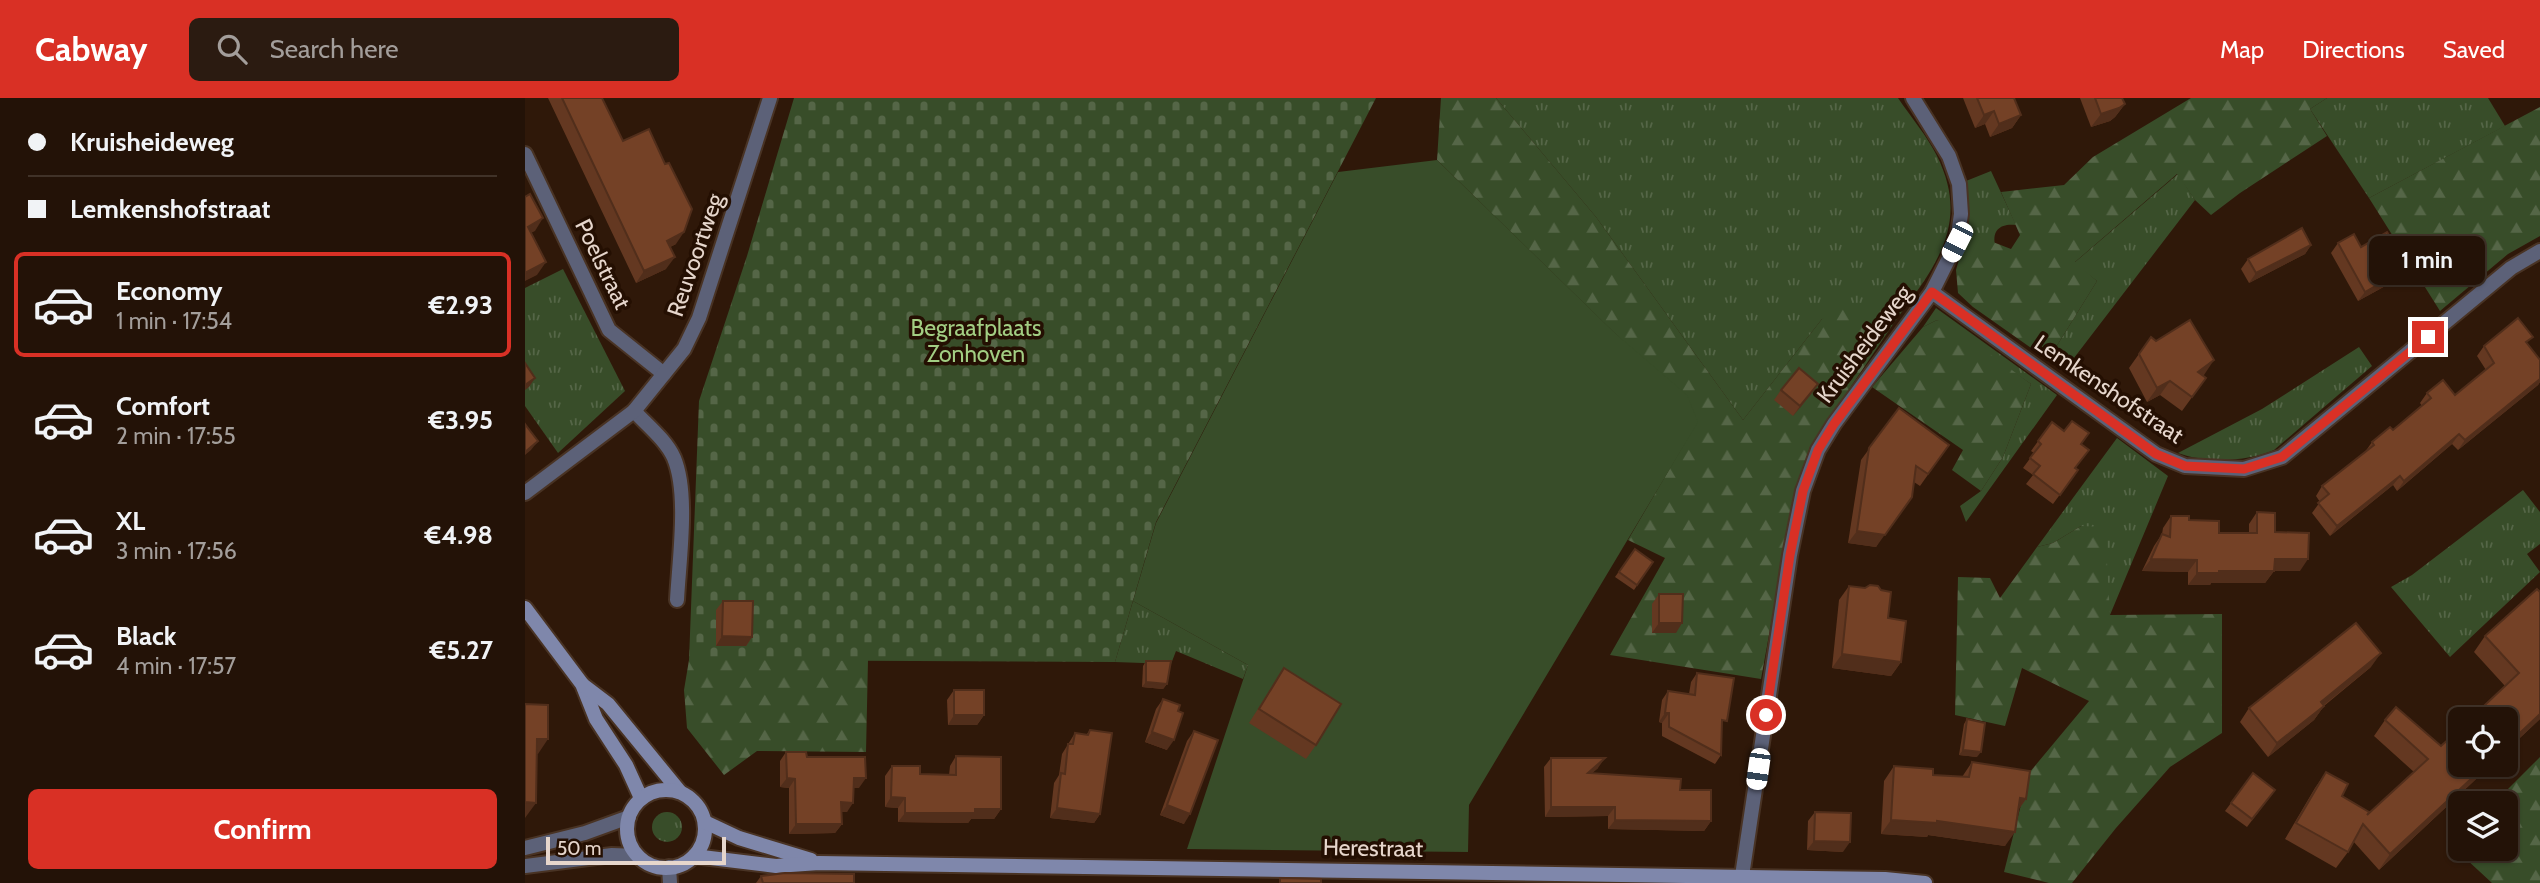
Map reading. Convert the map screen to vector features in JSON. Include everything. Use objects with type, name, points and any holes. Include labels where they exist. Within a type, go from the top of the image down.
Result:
[{"type":"street","name":"Reuvoortweg","points":[[525,493],[634,411],[684,349],[699,318],[771,98]]},
{"type":"street","name":"Kruisheideweg","points":[[1742,876],[1790,555],[1803,491],[1818,450],[1834,424],[1932,292],[1957,242],[1961,214],[1959,184],[1949,156],[1913,98]]},
{"type":"street","name":"Poelstraat","points":[[525,154],[609,330],[664,374]]},
{"type":"street","name":"Lemkenshofstraat","points":[[1932,292],[2156,454],[2185,466],[2244,469],[2282,457],[2511,268],[2540,251]]},
{"type":"street","points":[[634,411],[666,445],[674,458],[682,496],[677,600]]},
{"type":"street","points":[[525,608],[582,684],[596,719],[626,765],[642,798]]},
{"type":"street","points":[[582,684],[608,704],[680,792]]},
{"type":"street","points":[[667,789],[680,792],[692,799],[700,809],[705,822],[702,846],[694,856],[679,866],[647,863],[638,856],[628,838],[629,817],[642,798],[653,792],[667,789]]},
{"type":"street","points":[[525,848],[572,837],[629,817]]},
{"type":"street","name":"Herestraat","points":[[705,822],[739,838],[819,863]]},
{"type":"street","points":[[525,866],[612,855],[638,856]]},
{"type":"street","name":"Herestraat","points":[[694,856],[776,866],[819,863],[1607,879],[1742,876],[1885,879],[1925,883]]},
{"type":"street","points":[[669,867],[670,883]]},
{"type":"green space","name":"Begraafplaats Zonhoven","points":[[794,98],[1376,98],[1156,522],[1115,662],[689,660],[699,401],[747,256]]},
{"type":"green space","points":[[1441,98],[1496,98],[1596,217],[1743,420],[1822,319],[1842,307],[1871,305],[1891,310],[1898,317],[1810,447],[1795,492],[1761,679],[1610,655],[1665,558],[1628,540],[1697,422],[1671,388],[1437,160]]},
{"type":"green space","points":[[1496,98],[1898,98],[1933,149],[1946,180],[1950,202],[1945,242],[1925,279],[1898,317],[1891,310],[1822,319],[1743,420],[1596,217]]},
{"type":"green space","points":[[2191,98],[2327,98],[2310,109],[2327,136],[2211,215],[2195,200],[2177,174],[2075,262],[2097,281],[2048,360],[1973,307],[1958,293],[1956,270],[1967,232],[2011,249],[2020,235],[2001,192],[2064,185],[2093,157]]},
{"type":"green space","points":[[2327,98],[2488,98],[2505,126],[2369,198],[2310,109]]},
{"type":"green space","points":[[2540,107],[2540,236],[2508,254],[2440,311],[2369,198]]},
{"type":"green space","points":[[1437,160],[1617,335],[1687,395],[1698,422],[1469,805],[1468,852],[1187,849],[1248,665],[1133,601],[1156,523],[1338,172]]},
{"type":"green space","points":[[1991,171],[2016,225],[1999,228],[1995,234],[1995,244],[1967,232],[1969,214],[1966,181]]},
{"type":"green space","points":[[2178,174],[2195,200],[2064,371],[2048,360],[2097,281],[2074,263]]},
{"type":"green space","points":[[563,269],[625,391],[558,453],[525,406],[525,288]]},
{"type":"green space","points":[[1936,308],[2057,395],[1966,522],[1960,506],[1981,491],[2003,457],[2031,384],[1937,320],[1923,327]]},
{"type":"green space","points":[[1937,320],[1953,327],[2031,384],[2003,457],[1981,491],[1952,470],[1963,450],[1872,387],[1923,327]]},
{"type":"green space","points":[[2359,347],[2372,366],[2274,450],[2252,457],[2226,460],[2178,453],[2262,409]]},
{"type":"green space","points":[[2117,438],[2168,476],[2110,615],[2081,526],[2053,543],[2037,547]]},
{"type":"green space","points":[[2523,490],[2540,512],[2540,544],[2527,554],[2540,572],[2450,657],[2391,587],[2412,575]]},
{"type":"green space","points":[[2081,526],[2105,527],[2110,615],[2222,614],[2222,733],[2170,767],[2072,883],[2049,883],[2004,872],[2029,773],[2089,701],[2022,668],[2005,726],[1955,715],[1958,577],[1990,578],[2000,598],[2037,547],[2053,543]]},
{"type":"green space","points":[[1133,601],[1248,665],[1243,679],[1176,651],[1171,664],[1115,662]]},
{"type":"green space","points":[[689,660],[868,660],[866,752],[757,751],[724,775],[687,728],[684,690]]},
{"type":"green space","points":[[2540,757],[2540,883],[2492,883],[2468,861],[2518,861],[2518,791],[2506,791]]},
{"type":"green space","points":[[667,812],[677,817],[682,827],[677,837],[667,842],[657,837],[652,827],[657,817]]},
{"type":"building","points":[[562,98],[602,98],[623,141],[649,129],[665,164],[669,163],[692,209],[684,232],[667,241],[675,257],[644,271]]},
{"type":"building","points":[[1977,98],[2014,98],[2021,115],[1999,124],[1994,111],[1984,115]]},
{"type":"building","points":[[2095,98],[2122,98],[2125,104],[2101,114]]},
{"type":"building","points":[[530,194],[543,218],[528,227],[546,262],[525,273],[525,197]]},
{"type":"building","points":[[2302,228],[2311,245],[2256,273],[2248,259]]},
{"type":"building","points":[[2387,232],[2405,269],[2365,292],[2338,243],[2354,234],[2361,247]]},
{"type":"building","points":[[2518,318],[2533,337],[2526,342],[2540,360],[2540,379],[2465,440],[2459,434],[2404,481],[2400,476],[2337,526],[2318,503],[2329,494],[2322,486],[2374,445],[2372,442],[2390,427],[2393,430],[2431,398],[2427,393],[2443,380],[2455,395],[2494,363],[2484,346]]},
{"type":"building","points":[[2190,320],[2214,360],[2198,372],[2206,378],[2192,397],[2170,381],[2157,388],[2139,354],[2151,337],[2156,341]]},
{"type":"building","points":[[525,363],[535,378],[525,385]]},
{"type":"building","points":[[1799,368],[1818,384],[1800,406],[1781,390]]},
{"type":"building","points":[[1899,408],[1949,445],[1928,474],[1916,466],[1912,497],[1885,535],[1857,531],[1869,448]]},
{"type":"building","points":[[2072,421],[2089,433],[2081,444],[2089,450],[2060,495],[2033,474],[2040,466],[2030,458],[2052,422],[2064,431]]},
{"type":"building","points":[[525,424],[538,441],[525,452]]},
{"type":"building","points":[[2257,512],[2275,513],[2275,532],[2309,533],[2308,559],[2275,559],[2274,571],[2197,573],[2197,560],[2151,559],[2162,534],[2170,537],[2171,516],[2189,516],[2189,520],[2219,521],[2219,533],[2257,533]]},
{"type":"building","points":[[1635,549],[1653,562],[1637,585],[1619,572]]},
{"type":"building","points":[[1870,585],[1891,592],[1888,618],[1906,621],[1901,662],[1842,654],[1849,586],[1865,588]]},
{"type":"building","points":[[2537,589],[2540,592],[2540,714],[2518,735],[2518,707],[2483,707],[2519,673],[2485,636]]},
{"type":"building","points":[[1659,594],[1683,594],[1682,623],[1659,623]]},
{"type":"building","points":[[723,601],[753,601],[752,637],[722,636]]},
{"type":"building","points":[[2356,623],[2381,653],[2321,702],[2324,706],[2277,743],[2249,708]]},
{"type":"building","points":[[1146,661],[1171,661],[1167,684],[1146,682]]},
{"type":"building","points":[[1284,668],[1341,704],[1316,745],[1259,709]]},
{"type":"building","points":[[1697,673],[1734,678],[1727,721],[1722,720],[1721,755],[1669,727],[1669,713],[1665,713],[1668,691],[1695,695]]},
{"type":"building","points":[[954,690],[984,690],[984,715],[954,715]]},
{"type":"building","points":[[1163,699],[1180,705],[1178,711],[1183,713],[1174,740],[1152,732]]},
{"type":"building","points":[[525,704],[548,705],[548,739],[537,739],[536,803],[525,802]]},
{"type":"building","points":[[2396,707],[2441,746],[2448,740],[2448,777],[2473,777],[2458,791],[2448,791],[2448,800],[2390,854],[2363,824],[2348,852],[2296,823],[2326,772],[2348,784],[2342,796],[2369,812],[2367,815],[2428,759],[2385,720]]},
{"type":"building","points":[[1967,719],[1985,723],[1981,752],[1963,750]]},
{"type":"building","points":[[1090,730],[1112,733],[1100,814],[1057,808],[1061,773],[1065,774],[1068,744],[1073,744],[1075,733],[1088,735]]},
{"type":"building","points":[[1194,731],[1218,740],[1190,814],[1167,805]]},
{"type":"building","points":[[786,752],[806,752],[807,757],[865,757],[866,778],[854,778],[853,803],[841,802],[842,824],[796,824],[795,779],[787,778]]},
{"type":"building","points":[[956,756],[1001,757],[1001,809],[975,809],[975,813],[905,813],[905,798],[891,797],[892,766],[920,766],[920,774],[956,775]]},
{"type":"building","points":[[1551,758],[1605,758],[1588,773],[1681,779],[1680,790],[1711,790],[1711,821],[1615,820],[1615,807],[1551,807]]},
{"type":"building","points":[[1972,762],[2030,771],[2026,799],[2020,798],[2015,832],[1937,821],[1891,820],[1894,766],[1933,769],[1933,775],[1969,777]]},
{"type":"building","points":[[2253,773],[2275,790],[2252,819],[2231,803]]},
{"type":"building","points":[[1815,812],[1851,813],[1850,842],[1814,841]]},
{"type":"building","points":[[785,873],[854,874],[854,883],[763,883],[761,876]]},
{"type":"building","points":[[1280,878],[1321,879],[1321,883],[1280,883]]},
{"type":"route","points":[[1766,715],[1790,555],[1803,491],[1818,450],[1834,424],[1932,292],[2156,454],[2185,466],[2244,469],[2282,457],[2428,337]]}]
